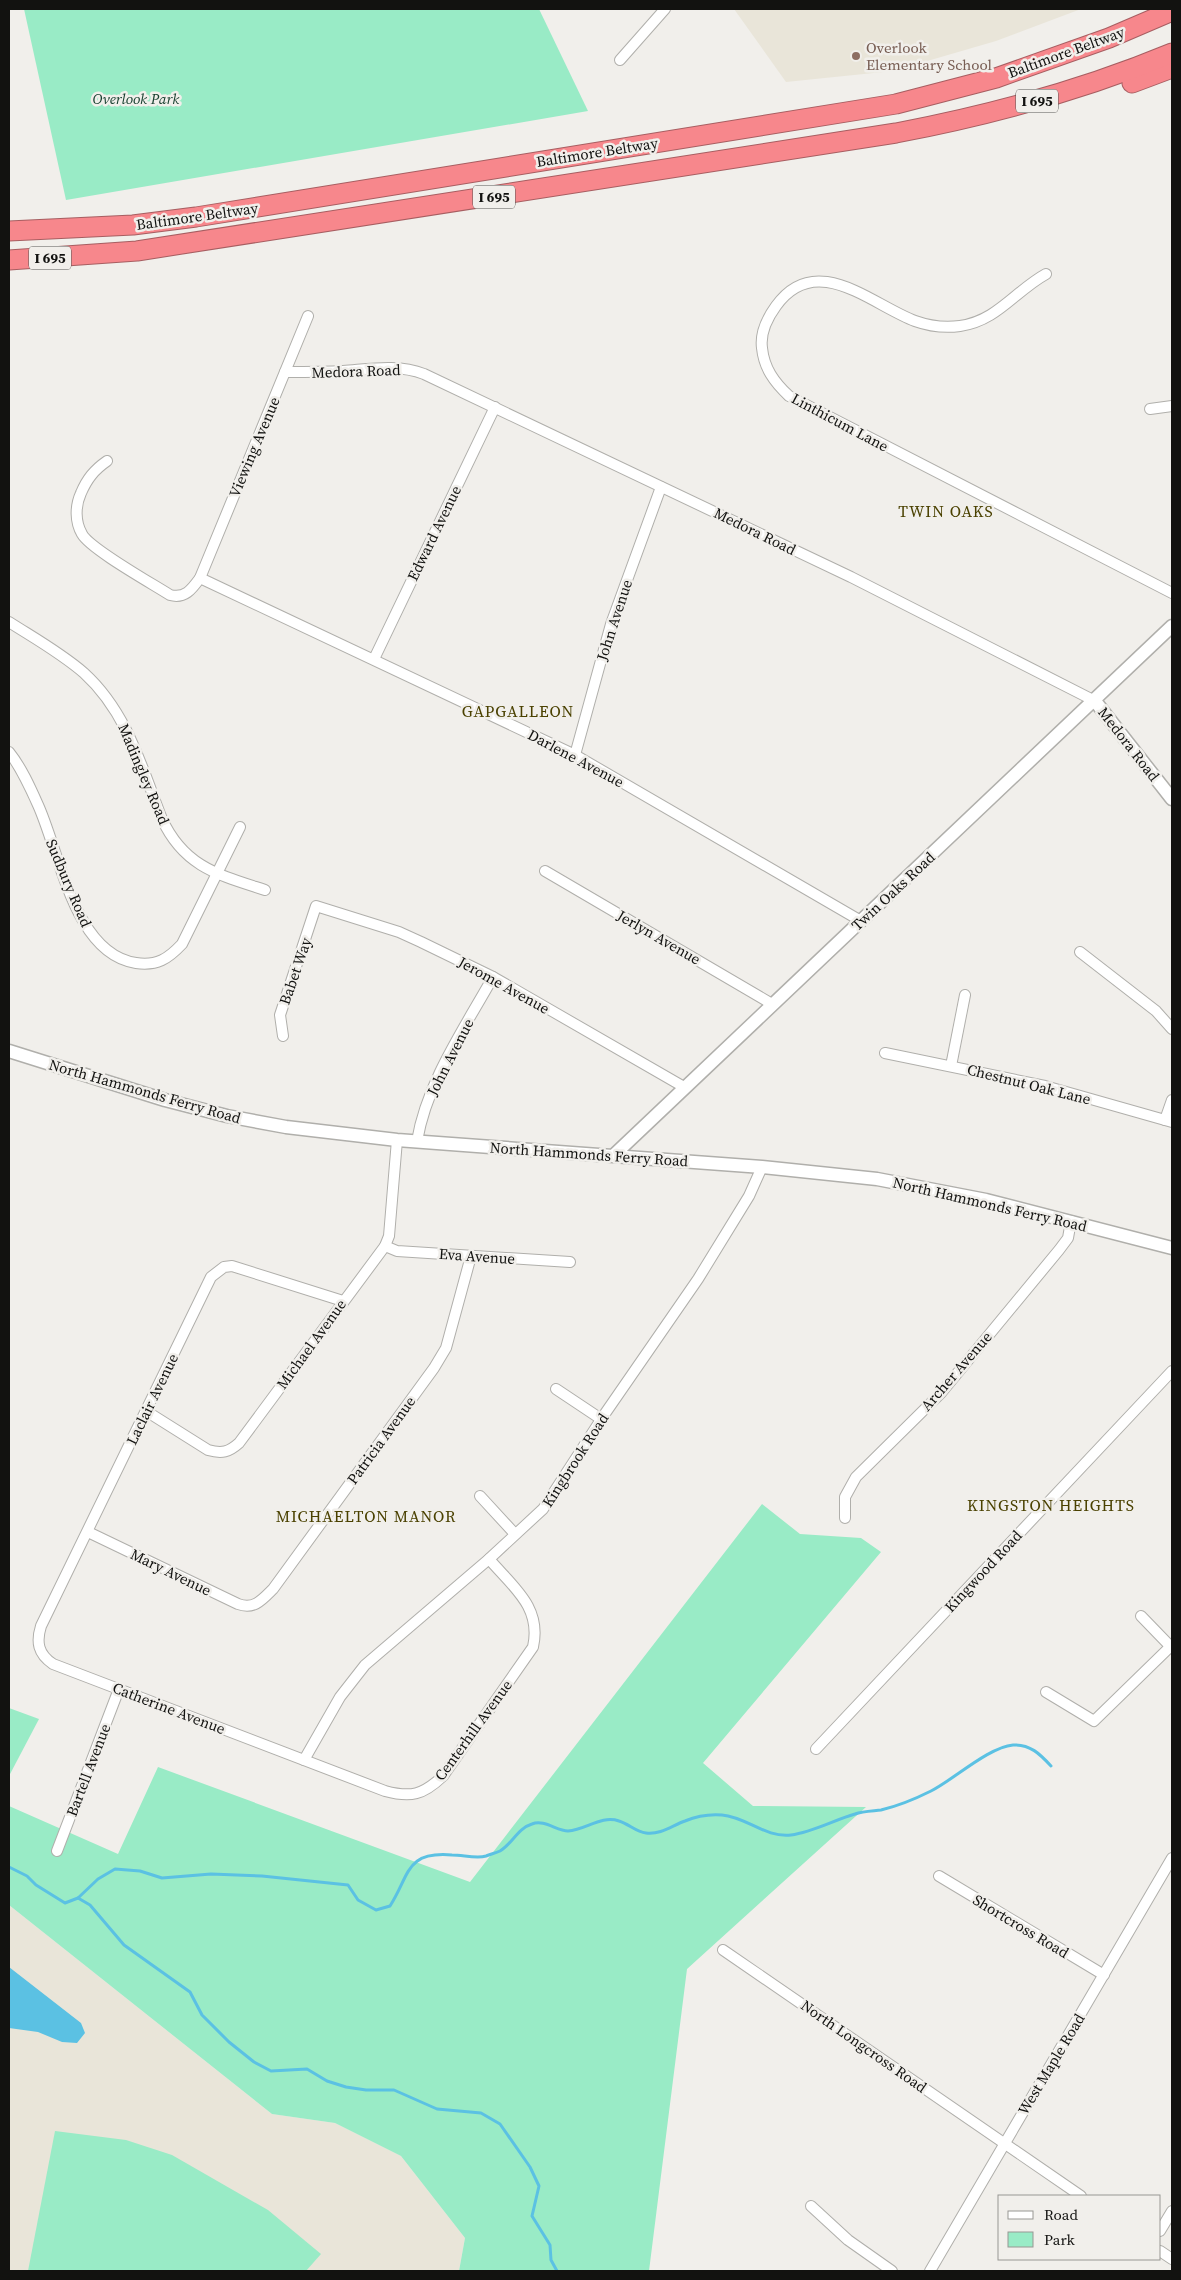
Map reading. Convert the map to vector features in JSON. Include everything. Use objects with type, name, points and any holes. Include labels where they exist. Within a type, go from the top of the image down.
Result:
[{"type":"highway","points":[[1109,38],[1156,9]]},
{"type":"highway","name":"Baltimore Beltway","points":[[9,231],[133,225],[196,217],[896,104],[996,78],[1109,38],[1172,11]]},
{"type":"highway","name":"Baltimore Beltway","points":[[9,260],[137,251],[896,133],[950,123],[1060,95],[1134,69],[1172,53]]},
{"type":"highway","points":[[896,133],[960,125],[1064,105],[1172,68]]},
{"type":"highway","points":[[9,222],[46,222],[59,229]]},
{"type":"highway","points":[[9,266],[91,255]]},
{"type":"street","points":[[620,60],[666,9]]},
{"type":"street","name":"Linthicum Lane","points":[[1046,274],[1033,281],[1008,304],[989,317],[958,326],[930,325],[914,321],[842,284],[816,282],[800,286],[777,304],[769,316],[763,332],[761,346],[764,358],[774,382],[789,396],[1172,593]]},
{"type":"street","name":"Viewing Avenue","points":[[200,578],[308,316]]},
{"type":"street","name":"Medora Road","points":[[286,372],[383,368],[413,370],[495,407],[851,577],[1095,701],[1172,799]]},
{"type":"street","points":[[1150,409],[1172,406]]},
{"type":"street","name":"Edward Avenue","points":[[374,659],[495,407]]},
{"type":"street","points":[[108,461],[92,474],[79,498],[77,521],[82,535],[99,550],[170,595],[182,596],[188,593],[200,578]]},
{"type":"street","name":"John Avenue","points":[[575,755],[611,624],[661,487]]},
{"type":"street","name":"Darlene Avenue","points":[[200,578],[575,755],[861,921]]},
{"type":"street","name":"Madingley Road","points":[[9,622],[59,654],[84,673],[102,692],[118,714],[130,736],[168,832],[189,857],[216,874],[265,890]]},
{"type":"street","name":"Twin Oaks Road","points":[[614,1155],[1172,626]]},
{"type":"street","name":"Sudbury Road","points":[[9,752],[39,806],[82,920],[104,948],[128,962],[145,965],[159,963],[171,956],[182,944],[240,827]]},
{"type":"street","name":"Jerlyn Avenue","points":[[545,871],[772,1004]]},
{"type":"street","name":"Jerome Avenue","points":[[316,906],[400,932],[493,977],[684,1087]]},
{"type":"street","name":"Babet Way","points":[[283,1036],[280,1015],[316,906]]},
{"type":"street","points":[[1080,952],[1156,1011],[1172,1029]]},
{"type":"street","name":"John Avenue","points":[[417,1141],[421,1121],[437,1078],[493,977]]},
{"type":"street","points":[[951,1066],[965,995]]},
{"type":"street","name":"North Hammonds Ferry Road","points":[[9,1052],[84,1076],[227,1116],[286,1127],[397,1140],[762,1166],[877,1179],[986,1200],[1172,1248]]},
{"type":"street","name":"Chestnut Oak Lane","points":[[885,1053],[1045,1086],[1169,1121]]},
{"type":"street","points":[[1169,1121],[1172,1100]]},
{"type":"street","name":"Michael Avenue","points":[[146,1411],[208,1450],[219,1453],[230,1450],[239,1443],[385,1246],[389,1236],[397,1140]]},
{"type":"street","name":"Kingbrook Road","points":[[304,1760],[340,1697],[365,1665],[543,1509],[601,1419],[698,1279],[749,1196],[762,1166]]},
{"type":"street","name":"Archer Avenue","points":[[845,1518],[845,1497],[856,1477],[942,1392],[1059,1250],[1068,1238],[1071,1222]]},
{"type":"street","name":"Eva Avenue","points":[[385,1246],[397,1251],[570,1262]]},
{"type":"street","name":"Patricia Avenue","points":[[255,1605],[273,1589],[434,1368],[446,1348],[471,1256]]},
{"type":"street","name":"Laclair Avenue","points":[[39,1649],[38,1637],[42,1626],[211,1277],[216,1272],[232,1266],[343,1301]]},
{"type":"street","name":"Kingwood Road","points":[[816,1750],[1172,1371]]},
{"type":"street","points":[[556,1389],[601,1419]]},
{"type":"street","points":[[480,1496],[515,1534]]},
{"type":"street","name":"Mary Avenue","points":[[88,1532],[238,1604],[245,1606],[255,1605]]},
{"type":"street","name":"Centerhill Avenue","points":[[304,1760],[401,1796],[416,1794],[431,1787],[443,1776],[533,1648],[536,1636],[536,1625],[530,1608],[488,1559]]},
{"type":"street","points":[[1046,1692],[1094,1721],[1172,1646],[1141,1616]]},
{"type":"street","name":"Catherine Avenue","points":[[39,1649],[44,1658],[53,1664],[304,1760]]},
{"type":"street","name":"Bartell Avenue","points":[[56,1851],[119,1689]]},
{"type":"street","name":"West Maple Road","points":[[930,2271],[1172,1858]]},
{"type":"street","name":"Shortcross Road","points":[[939,1876],[1104,1976]]},
{"type":"street","name":"North Longcross Road","points":[[724,1950],[1080,2195]]},
{"type":"street","points":[[811,2206],[848,2240],[892,2271]]},
{"type":"street","points":[[1161,2229],[1172,2210]]},
{"type":"street","points":[[1161,2252],[1172,2259]]},
{"type":"shaded area","name":"Overlook Elementary School","points":[[734,9],[1081,9],[996,41],[893,71],[786,82]]},
{"type":"shaded area","points":[[9,1905],[272,2114],[335,2123],[401,2156],[465,2238],[459,2271],[9,2271]]},
{"type":"green space","name":"Overlook Park","points":[[24,9],[539,9],[588,111],[66,200]]},
{"type":"green space","points":[[762,1504],[800,1534],[861,1538],[881,1552],[703,1763],[753,1806],[866,1807],[687,1969],[649,2271],[459,2271],[465,2238],[401,2156],[335,2123],[272,2114],[9,1905],[9,1806],[118,1854],[158,1767],[470,1882]]},
{"type":"green space","points":[[9,1708],[39,1719],[9,1776]]},
{"type":"green space","points":[[55,2131],[126,2140],[172,2155],[268,2210],[321,2254],[306,2271],[28,2271]]},
{"type":"water","points":[[9,1967],[81,2023],[85,2033],[77,2043],[62,2042],[38,2032],[9,2028]]},
{"type":"waterway","points":[[9,1867],[27,1876],[36,1885],[65,1903],[78,1898],[98,1879],[115,1869],[140,1871],[162,1878],[211,1874],[262,1876],[348,1885],[358,1900],[376,1910],[390,1906],[406,1875],[417,1861],[425,1857],[437,1855],[486,1856],[500,1851],[519,1832],[527,1826],[537,1823],[568,1831],[600,1821],[612,1820],[623,1822],[636,1830],[651,1833],[662,1831],[694,1818],[717,1815],[740,1819],[764,1831],[791,1835],[858,1813],[881,1810],[913,1799],[940,1786],[993,1751],[1003,1747],[1013,1745],[1025,1746],[1039,1754],[1051,1766]]},
{"type":"waterway","points":[[78,1898],[90,1905],[124,1945],[190,1992],[202,2015],[229,2042],[254,2062],[271,2071],[307,2069],[327,2081],[346,2087],[366,2090],[394,2090],[437,2109],[481,2113],[500,2124],[530,2167],[539,2186],[532,2216],[550,2245],[551,2260],[557,2271]]},
{"type":"place","name":"Overlook Elementary School","points":[[856,56]]},
{"type":"district","name":"TWIN OAKS","points":[[946,511]]},
{"type":"district","name":"GAPGALLEON","points":[[518,711]]},
{"type":"district","name":"KINGSTON HEIGHTS","points":[[1051,1505]]},
{"type":"district","name":"MICHAELTON MANOR","points":[[366,1516]]}]
